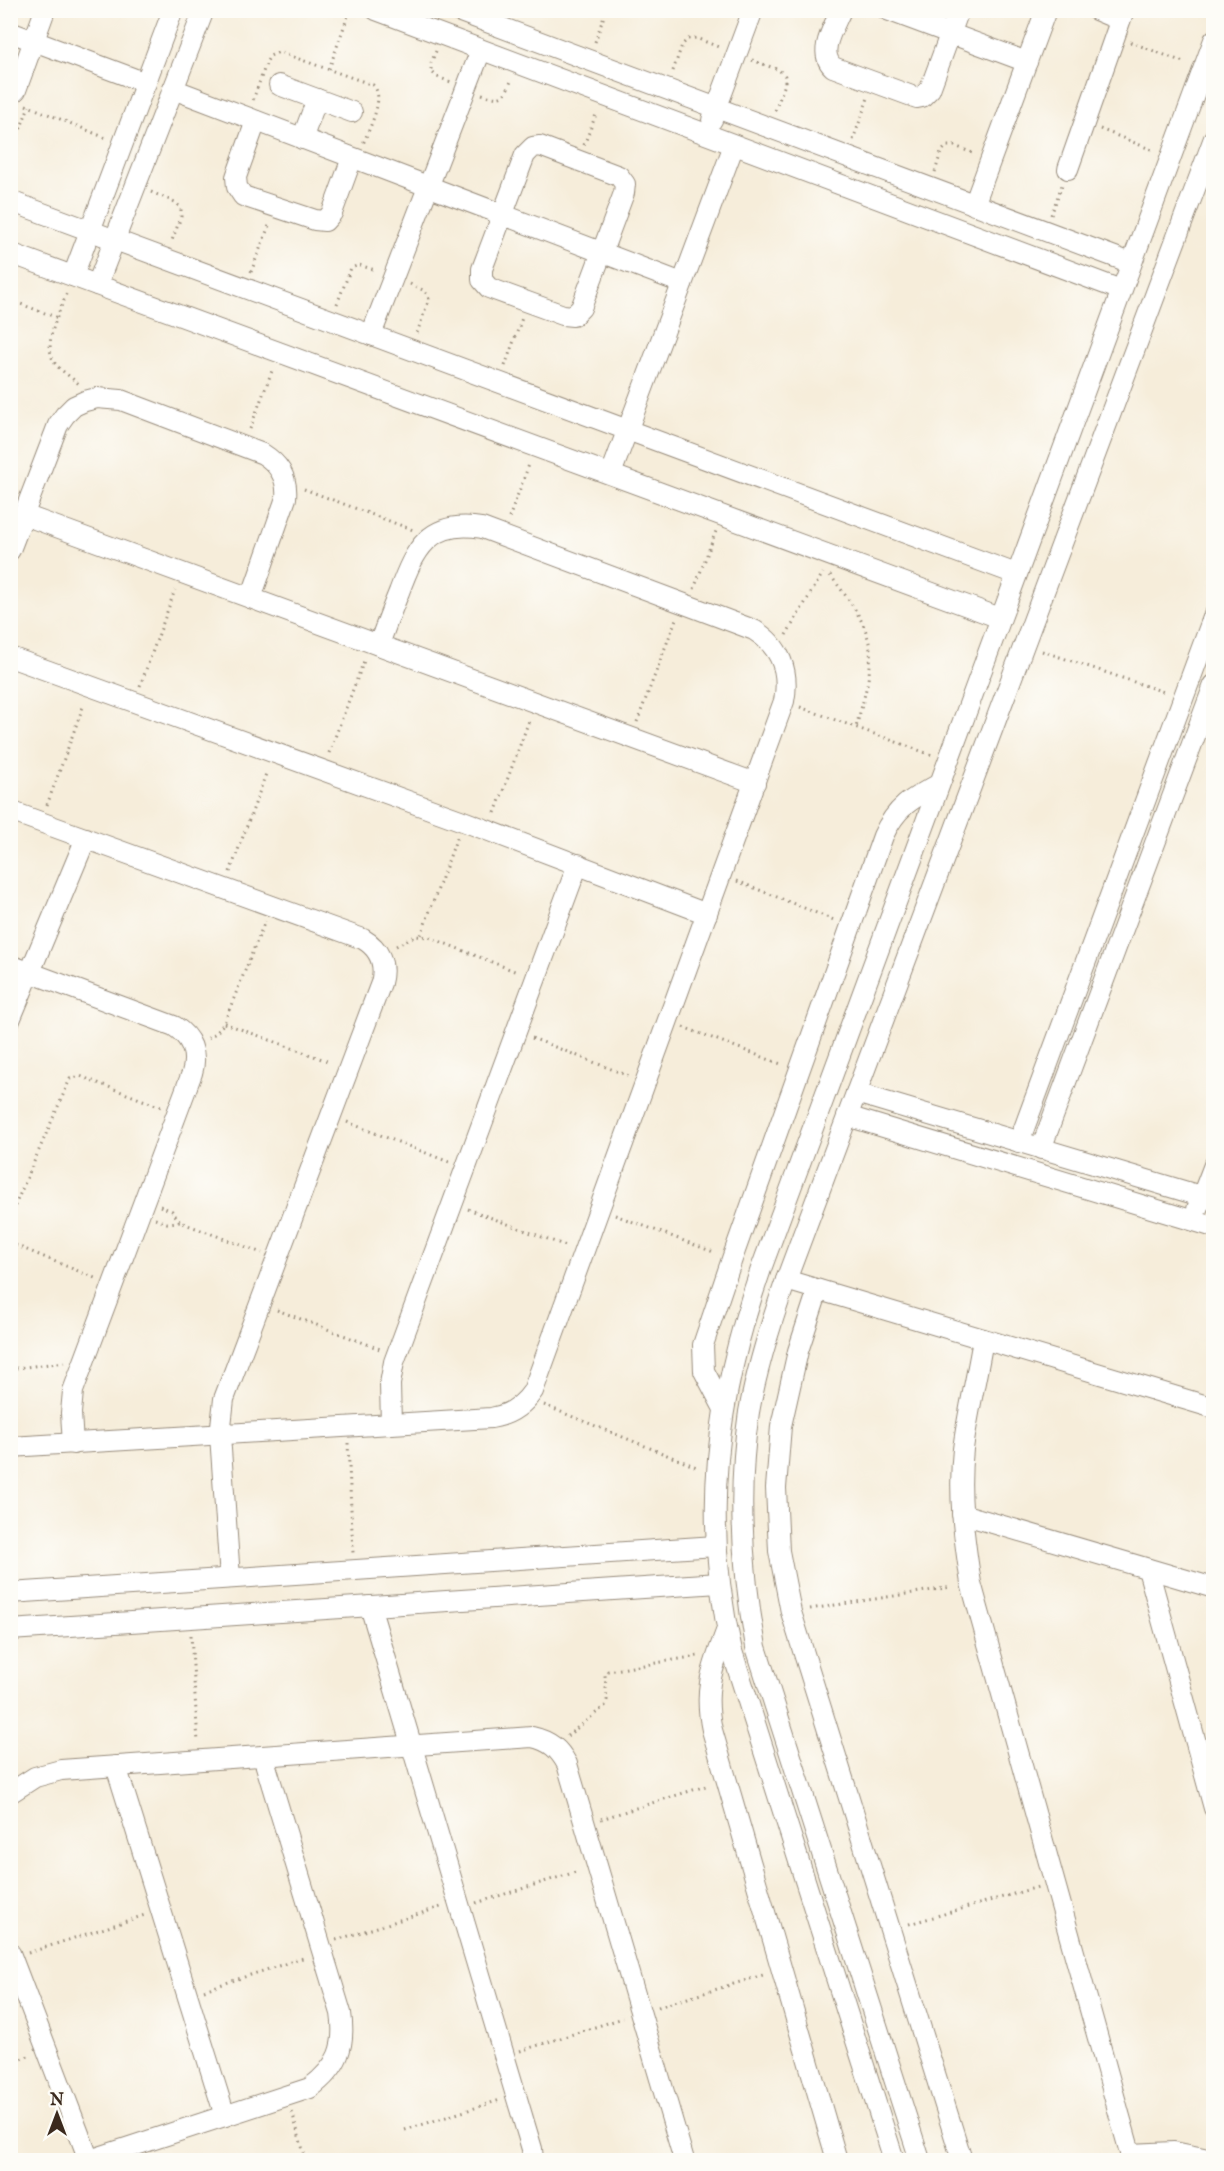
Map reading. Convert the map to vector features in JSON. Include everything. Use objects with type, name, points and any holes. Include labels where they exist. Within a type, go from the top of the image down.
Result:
[{"type":"street","points":[[15,99],[17,68],[34,41],[45,10]]},
{"type":"street","points":[[73,276],[173,10]]},
{"type":"street","points":[[97,285],[204,10]]},
{"type":"street","points":[[376,10],[1120,290]]},
{"type":"street","points":[[455,10],[1131,263]]},
{"type":"street","points":[[707,134],[753,10]]},
{"type":"street","points":[[841,10],[826,48],[827,59],[833,67],[912,97],[922,97],[930,89],[959,10]]},
{"type":"street","points":[[887,10],[1027,62]]},
{"type":"street","points":[[974,205],[1046,10]]},
{"type":"street","points":[[1068,169],[1120,22],[1096,10]]},
{"type":"street","points":[[10,32],[146,83]]},
{"type":"street","points":[[894,2160],[732,1651],[727,1629],[719,1583],[716,1546],[716,1475],[723,1407],[744,1319],[788,1195],[1214,40]]},
{"type":"street","points":[[371,335],[481,50]]},
{"type":"street","points":[[279,85],[352,112]]},
{"type":"street","points":[[173,89],[682,283]]},
{"type":"street","points":[[302,139],[317,99]]},
{"type":"street","points":[[256,121],[236,177],[237,187],[243,196],[315,220],[325,221],[332,213],[352,158]]},
{"type":"street","points":[[921,2160],[756,1647],[747,1595],[742,1517],[745,1443],[764,1350],[786,1280],[1128,365],[1208,169],[1213,142]]},
{"type":"street","points":[[611,474],[734,145]]},
{"type":"street","points":[[540,146],[578,161],[619,176],[625,184],[624,193],[580,308],[573,316],[563,315],[489,288],[482,280],[482,269],[528,150],[540,146]]},
{"type":"street","points":[[10,201],[1016,574]]},
{"type":"street","points":[[10,253],[1000,618]]},
{"type":"street","points":[[1097,353],[1128,365]]},
{"type":"street","points":[[10,550],[58,425],[74,406],[97,398],[121,400],[244,446],[271,459],[278,465],[286,482],[285,506],[251,598]]},
{"type":"street","points":[[24,514],[755,783]]},
{"type":"street","points":[[10,1447],[500,1416],[515,1410],[533,1391],[755,783],[784,701],[787,680],[777,651],[763,635],[754,630],[502,536],[469,526],[456,527],[431,536],[416,551],[375,644]]},
{"type":"street","points":[[1019,1142],[1214,615]]},
{"type":"street","points":[[10,657],[489,830],[707,914]]},
{"type":"street","points":[[1041,1149],[1214,685]]},
{"type":"street","points":[[723,1407],[707,1379],[702,1353],[732,1259],[888,826],[901,807],[939,784]]},
{"type":"street","points":[[10,811],[363,939],[381,957],[383,966],[381,983],[224,1399],[220,1435],[230,1578]]},
{"type":"street","points":[[10,1020],[86,838]]},
{"type":"street","points":[[391,1424],[390,1384],[396,1355],[578,864]]},
{"type":"street","points":[[10,965],[174,1026],[182,1031],[192,1046],[195,1064],[112,1285],[71,1402],[73,1444]]},
{"type":"street","points":[[856,1093],[1208,1198]]},
{"type":"street","points":[[847,1116],[1214,1227]]},
{"type":"street","points":[[1193,1220],[1208,1198],[1214,1165]]},
{"type":"street","points":[[788,1195],[814,1204]]},
{"type":"street","points":[[786,1280],[1214,1408]]},
{"type":"street","points":[[818,1290],[798,1351],[781,1426],[776,1488],[778,1540],[791,1612],[962,2160]]},
{"type":"street","points":[[983,1339],[963,1449],[962,1514],[971,1583],[1131,2157],[1174,2152],[1213,2160]]},
{"type":"street","points":[[962,1514],[1214,1588]]},
{"type":"street","points":[[10,1593],[716,1546]]},
{"type":"street","points":[[1148,1569],[1207,1763],[1214,1808]]},
{"type":"street","points":[[10,1630],[719,1583]]},
{"type":"street","points":[[370,1606],[532,2149],[533,2160]]},
{"type":"street","points":[[727,1629],[707,1691],[708,1711],[837,2160]]},
{"type":"street","points":[[11,1792],[35,1777],[61,1770],[532,1737],[544,1740],[562,1754],[567,1764],[684,2160]]},
{"type":"street","points":[[11,1955],[90,2160],[310,2088],[324,2078],[335,2064],[341,2048],[344,2030],[341,2013],[263,1756]]},
{"type":"street","points":[[116,1766],[225,2116]]},
{"type":"path","points":[[329,69],[350,10]]},
{"type":"path","points":[[588,60],[606,10]]},
{"type":"path","points":[[1120,22],[1202,69]]},
{"type":"path","points":[[847,157],[873,82]]},
{"type":"path","points":[[578,161],[603,96]]},
{"type":"path","points":[[15,99],[123,144]]},
{"type":"path","points":[[10,157],[29,106]]},
{"type":"path","points":[[1084,122],[1170,157]]},
{"type":"path","points":[[930,188],[941,152],[947,146],[956,146],[991,160]]},
{"type":"path","points":[[1046,231],[1068,169]]},
{"type":"path","points":[[136,185],[175,202],[181,208],[181,217],[164,258]]},
{"type":"path","points":[[245,288],[276,207]]},
{"type":"path","points":[[73,276],[50,341],[53,359],[58,367],[97,398]]},
{"type":"path","points":[[10,300],[58,318]]},
{"type":"path","points":[[499,383],[527,302]]},
{"type":"path","points":[[244,446],[279,352]]},
{"type":"path","points":[[502,536],[536,447]]},
{"type":"path","points":[[286,482],[431,536]]},
{"type":"path","points":[[631,738],[722,515]]},
{"type":"path","points":[[777,651],[825,569],[859,613],[869,639],[871,666],[856,727]]},
{"type":"path","points":[[135,702],[181,572]]},
{"type":"path","points":[[322,769],[375,644]]},
{"type":"path","points":[[1023,645],[1183,699]]},
{"type":"path","points":[[41,822],[91,686]]},
{"type":"path","points":[[784,701],[947,761]]},
{"type":"path","points":[[489,830],[536,703]]},
{"type":"path","points":[[224,889],[274,752]]},
{"type":"path","points":[[421,935],[463,821]]},
{"type":"path","points":[[721,875],[851,927]]},
{"type":"path","points":[[192,1046],[217,1032],[224,1023],[271,906]]},
{"type":"path","points":[[381,957],[409,938],[421,935],[536,979]]},
{"type":"path","points":[[668,1022],[800,1071]]},
{"type":"path","points":[[224,1023],[349,1069]]},
{"type":"path","points":[[516,1032],[645,1082]]},
{"type":"path","points":[[10,1216],[70,1079],[80,1076],[177,1113]]},
{"type":"path","points":[[331,1116],[465,1169]]},
{"type":"path","points":[[453,1203],[584,1252]]},
{"type":"path","points":[[142,1206],[172,1211],[180,1222]]},
{"type":"path","points":[[142,1206],[167,1223],[180,1222],[277,1259]]},
{"type":"path","points":[[599,1209],[732,1259]]},
{"type":"path","points":[[10,1243],[112,1285]]},
{"type":"path","points":[[260,1304],[396,1355]]},
{"type":"path","points":[[10,1369],[85,1360]]},
{"type":"path","points":[[528,1398],[716,1475]]},
{"type":"path","points":[[347,1427],[354,1570]]},
{"type":"path","points":[[791,1612],[971,1583]]},
{"type":"path","points":[[190,1618],[199,1760]]},
{"type":"path","points":[[554,1746],[605,1706],[607,1700],[605,1676],[608,1671],[718,1653]]},
{"type":"path","points":[[10,1731],[11,1792]]},
{"type":"path","points":[[585,1824],[726,1779]]},
{"type":"path","points":[[188,1995],[459,1905],[597,1866]]},
{"type":"path","points":[[890,1930],[1054,1882]]},
{"type":"path","points":[[11,1955],[161,1910]]},
{"type":"path","points":[[405,2130],[516,2095]]},
{"type":"path","points":[[287,2096],[306,2160]]}]
